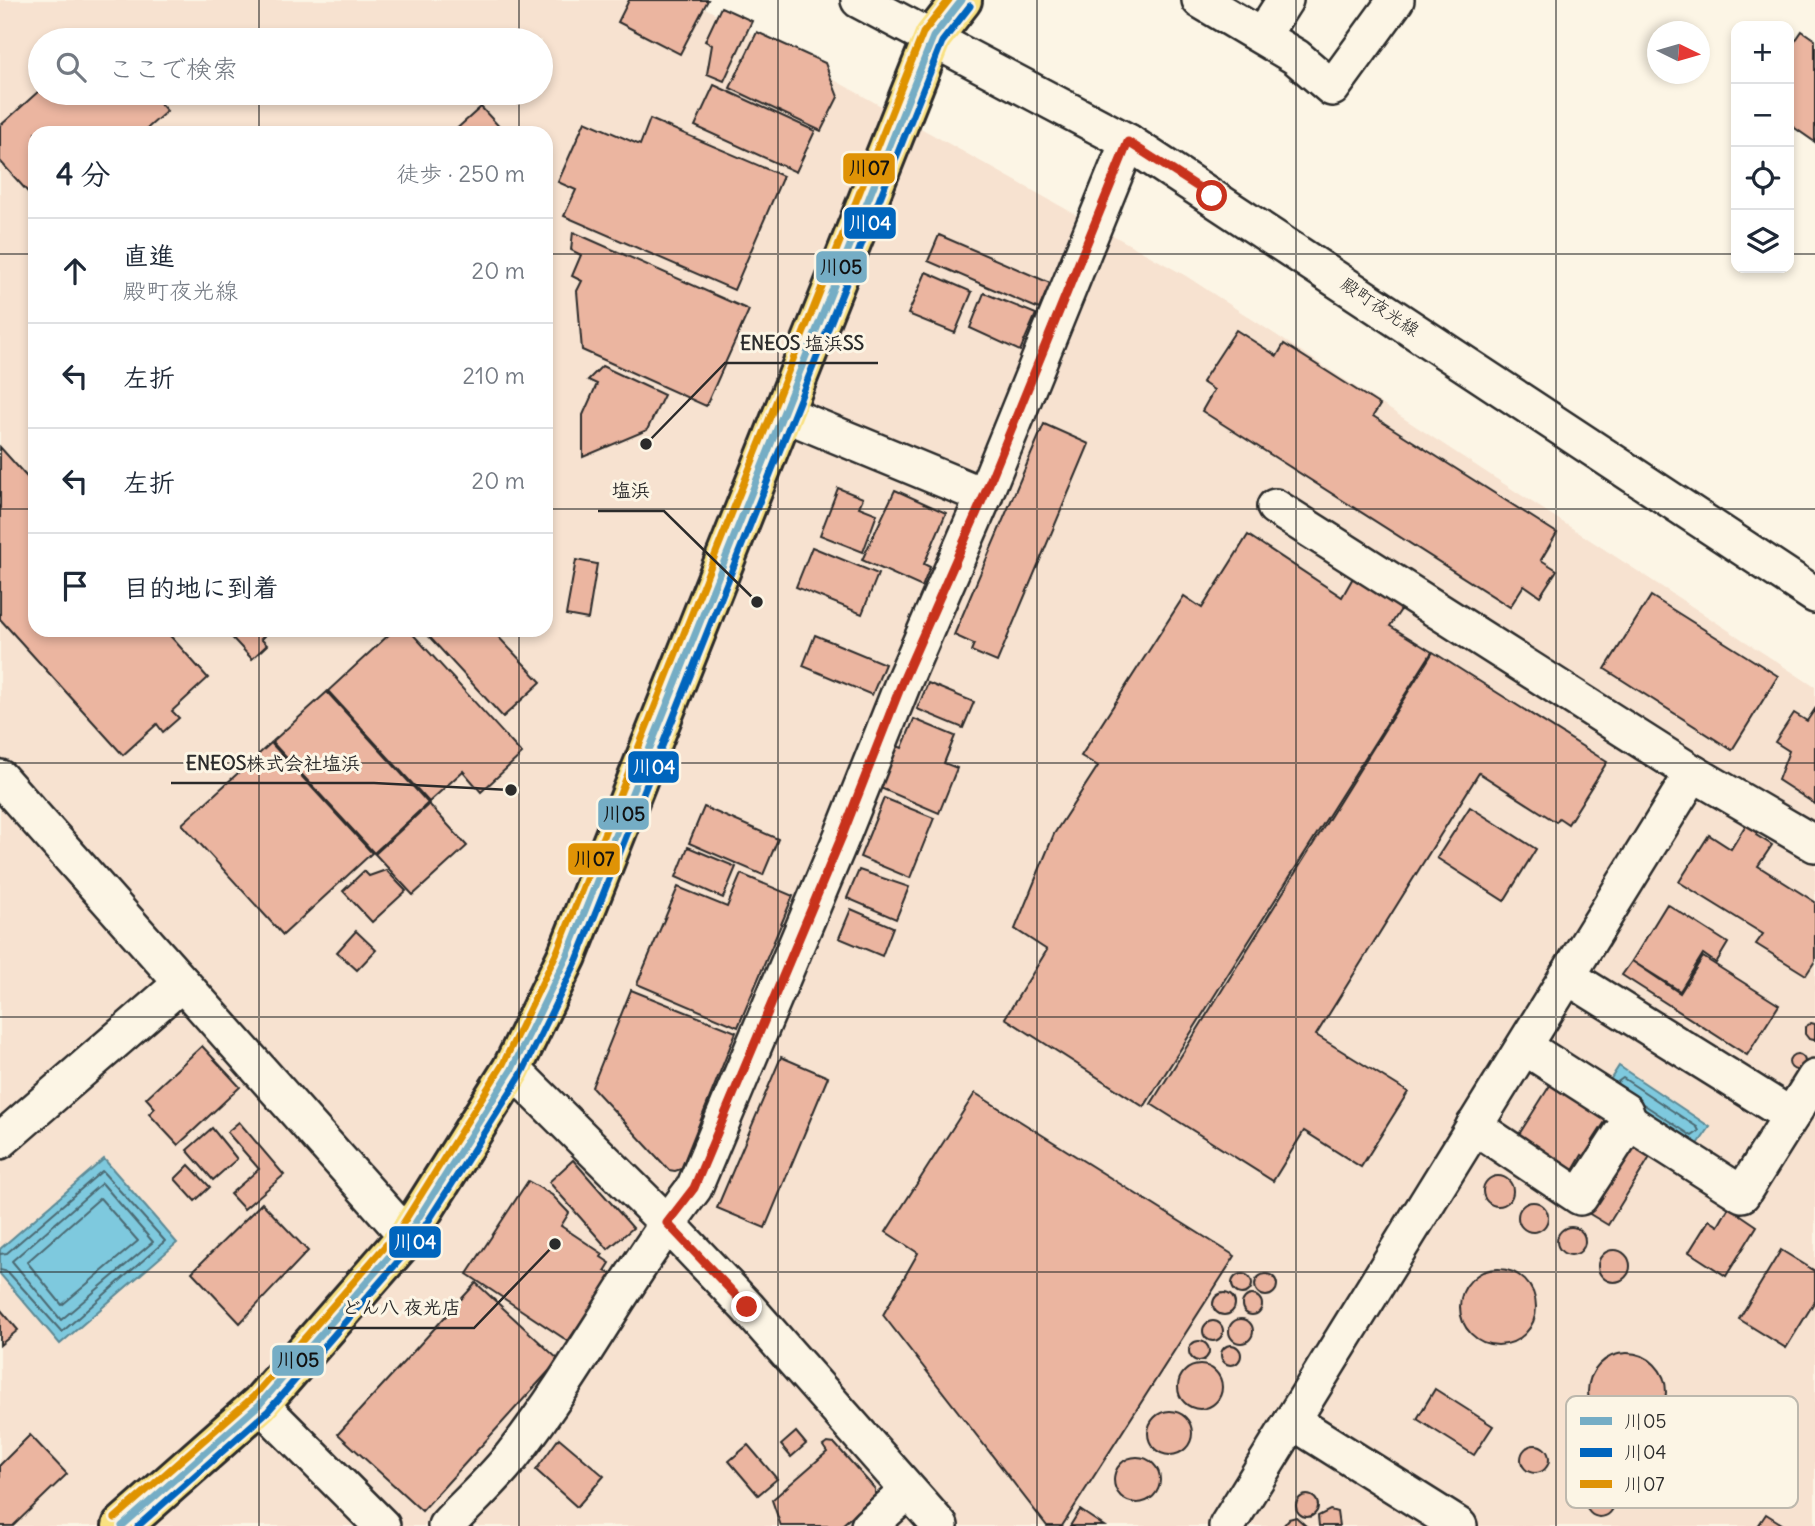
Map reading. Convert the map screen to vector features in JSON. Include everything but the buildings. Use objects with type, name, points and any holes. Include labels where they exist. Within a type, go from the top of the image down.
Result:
[{"type":"highway","points":[[122,1526],[260,1404],[407,1236],[512,1069],[567,956],[783,413],[934,18],[961,0]]},
{"type":"street","name":"殿町夜光線","points":[[859,0],[934,18],[1128,142],[1815,595]]},
{"type":"street","points":[[1199,0],[1296,57],[1332,88],[1396,0]]},
{"type":"street","points":[[1262,36],[1285,0]]},
{"type":"street","points":[[446,1526],[514,1454],[594,1339],[667,1223],[694,1188],[842,836],[902,683],[984,496],[1128,142]]},
{"type":"street","points":[[783,413],[984,496]]},
{"type":"street","points":[[1275,507],[1693,773],[1815,844]]},
{"type":"street","points":[[1227,1526],[1693,773]]},
{"type":"street","points":[[0,778],[407,1236]]},
{"type":"street","points":[[1567,976],[1791,1116]]},
{"type":"street","points":[[0,1141],[181,983]]},
{"type":"street","points":[[1525,1047],[1625,1111],[1629,1122],[1742,1194],[1815,1078]]},
{"type":"street","points":[[512,1069],[667,1223],[769,1331],[940,1526]]},
{"type":"street","points":[[1474,1126],[1580,1197],[1629,1122]]},
{"type":"street","points":[[260,1404],[382,1526]]},
{"type":"street","points":[[1292,1420],[1459,1526]]},
{"type":"street","points":[[869,1526],[908,1491]]},
{"type":"shaded area","points":[[0,0],[691,0],[1186,276],[1815,687],[1815,1526],[0,1526]]},
{"type":"water","points":[[1619,1066],[1710,1127],[1696,1147],[1605,1088]]},
{"type":"water","points":[[104,1159],[177,1243],[60,1344],[0,1274],[0,1249]]},
{"type":"transit line","name":"川07","points":[[115,1518],[253,1397],[399,1230],[503,1064],[557,952],[923,33],[949,0]]},
{"type":"transit line","name":"川05","points":[[122,1526],[260,1404],[407,1236],[512,1069],[567,956],[933,37],[962,0]]},
{"type":"transit line","name":"川04","points":[[138,1526],[268,1411],[415,1242],[521,1075],[577,960],[942,42],[970,6]]},
{"type":"place","name":"ENEOS 塩浜SS","points":[[646,444]]},
{"type":"place","name":"塩浜","points":[[757,602]]},
{"type":"place","name":"ENEOS株式会社塩浜","points":[[511,790]]},
{"type":"place","name":"どん八 夜光店","points":[[555,1244]]},
{"type":"route","points":[[747,1307],[667,1223],[694,1188],[842,836],[902,683],[984,496],[1128,142],[1212,196]]}]
